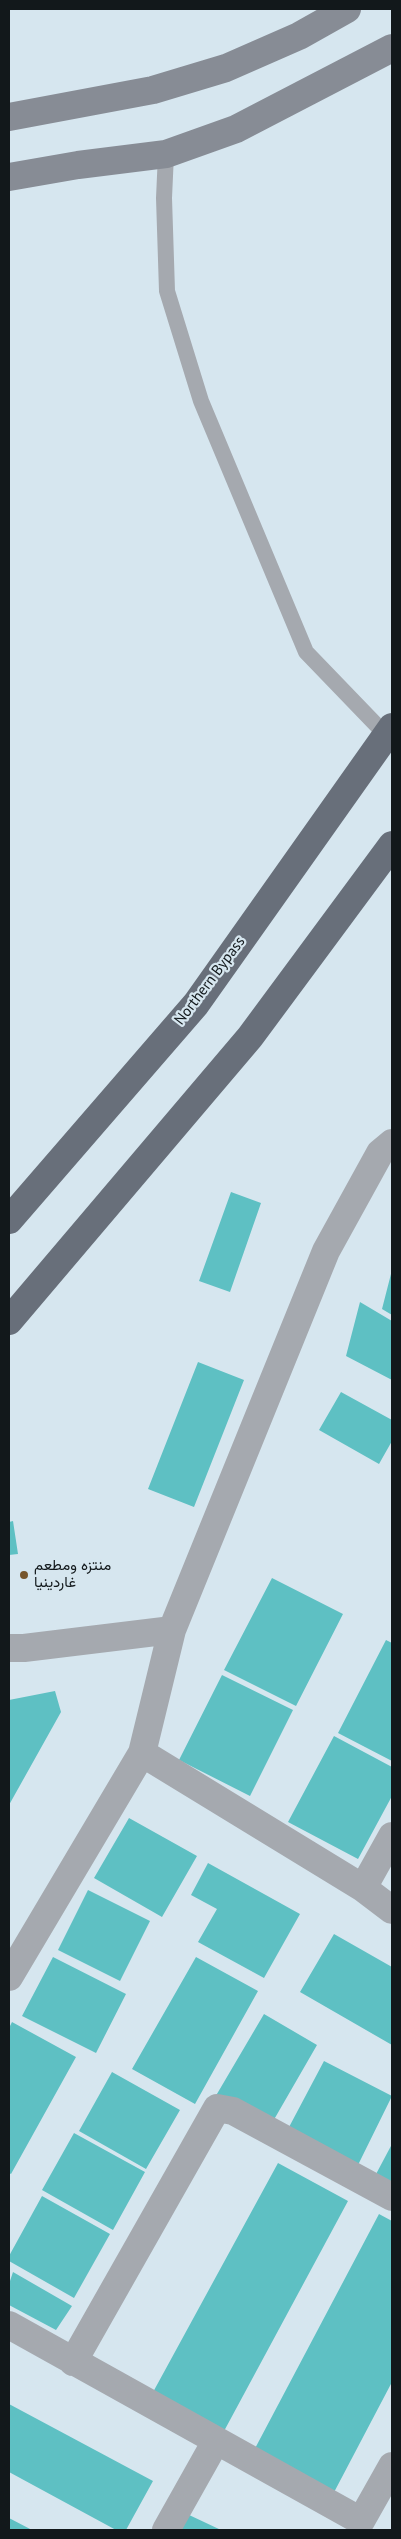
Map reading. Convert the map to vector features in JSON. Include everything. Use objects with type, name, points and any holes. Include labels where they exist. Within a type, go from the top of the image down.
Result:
[{"type":"highway","name":"Northern Bypass","points":[[9,1220],[196,1004],[389,731]]},
{"type":"highway","points":[[9,1321],[250,1038],[392,845]]},
{"type":"main road","points":[[9,118],[153,90],[226,68],[299,36],[347,9]]},
{"type":"main road","points":[[9,177],[78,165],[166,154],[236,129],[392,48]]},
{"type":"street","points":[[9,1977],[142,1753],[172,1630],[326,1251],[380,1152],[392,1144]]},
{"type":"street","points":[[9,1648],[24,1648],[172,1630]]},
{"type":"street","points":[[142,1753],[363,1888],[392,1910]]},
{"type":"street","points":[[363,1888],[392,1836]]},
{"type":"street","points":[[73,2362],[216,2108],[233,2111],[392,2197]]},
{"type":"street","points":[[9,2325],[369,2526],[392,2466]]},
{"type":"street","points":[[166,2530],[216,2441]]},
{"type":"lane","points":[[166,154],[164,198],[167,291],[200,401],[306,652],[389,731]]},
{"type":"building","points":[[231,1192],[261,1203],[230,1292],[199,1281]]},
{"type":"building","points":[[392,1270],[392,1315],[382,1309]]},
{"type":"building","points":[[360,1302],[392,1321],[392,1380],[346,1356]]},
{"type":"building","points":[[198,1362],[244,1380],[194,1507],[148,1489]]},
{"type":"building","points":[[341,1392],[392,1420],[392,1441],[379,1464],[319,1430]]},
{"type":"building","points":[[13,1521],[18,1554],[9,1555],[9,1522]]},
{"type":"building","points":[[272,1578],[343,1614],[296,1706],[224,1670]]},
{"type":"building","points":[[386,1640],[392,1643],[392,1761],[338,1733]]},
{"type":"building","points":[[222,1675],[293,1710],[250,1796],[179,1760]]},
{"type":"building","points":[[55,1691],[61,1712],[9,1805],[9,1700]]},
{"type":"building","points":[[334,1736],[392,1767],[392,1796],[358,1859],[288,1822]]},
{"type":"building","points":[[129,1818],[197,1856],[162,1917],[94,1878]]},
{"type":"building","points":[[208,1863],[300,1914],[264,1978],[198,1942],[217,1909],[191,1895]]},
{"type":"building","points":[[88,1890],[150,1921],[120,1981],[58,1950]]},
{"type":"building","points":[[334,1934],[392,1967],[392,2045],[300,1992]]},
{"type":"building","points":[[53,1957],[126,1994],[96,2053],[22,2016]]},
{"type":"building","points":[[196,1957],[258,1991],[195,2104],[132,2069]]},
{"type":"building","points":[[264,2014],[317,2045],[268,2130],[214,2099]]},
{"type":"building","points":[[12,2022],[76,2057],[11,2174],[9,2173],[9,2028]]},
{"type":"building","points":[[324,2061],[392,2096],[358,2165],[288,2129]]},
{"type":"building","points":[[112,2072],[180,2110],[146,2169],[79,2131]]},
{"type":"building","points":[[74,2133],[145,2172],[113,2230],[42,2190]]},
{"type":"building","points":[[392,2144],[392,2185],[375,2176]]},
{"type":"building","points":[[278,2163],[348,2201],[223,2433],[152,2394]]},
{"type":"building","points":[[42,2196],[110,2234],[74,2298],[9,2261],[9,2256]]},
{"type":"building","points":[[379,2214],[392,2221],[392,2382],[331,2498],[251,2456]]},
{"type":"building","points":[[13,2272],[72,2306],[56,2330],[9,2305],[9,2284]]},
{"type":"building","points":[[9,2404],[153,2481],[126,2530],[116,2530],[9,2472]]},
{"type":"building","points":[[187,2514],[221,2530],[180,2530]]},
{"type":"building","points":[[9,2518],[32,2530],[9,2530]]},
{"type":"place","name":"منتزه ومطعم غاردينيا","points":[[24,1575]]}]
